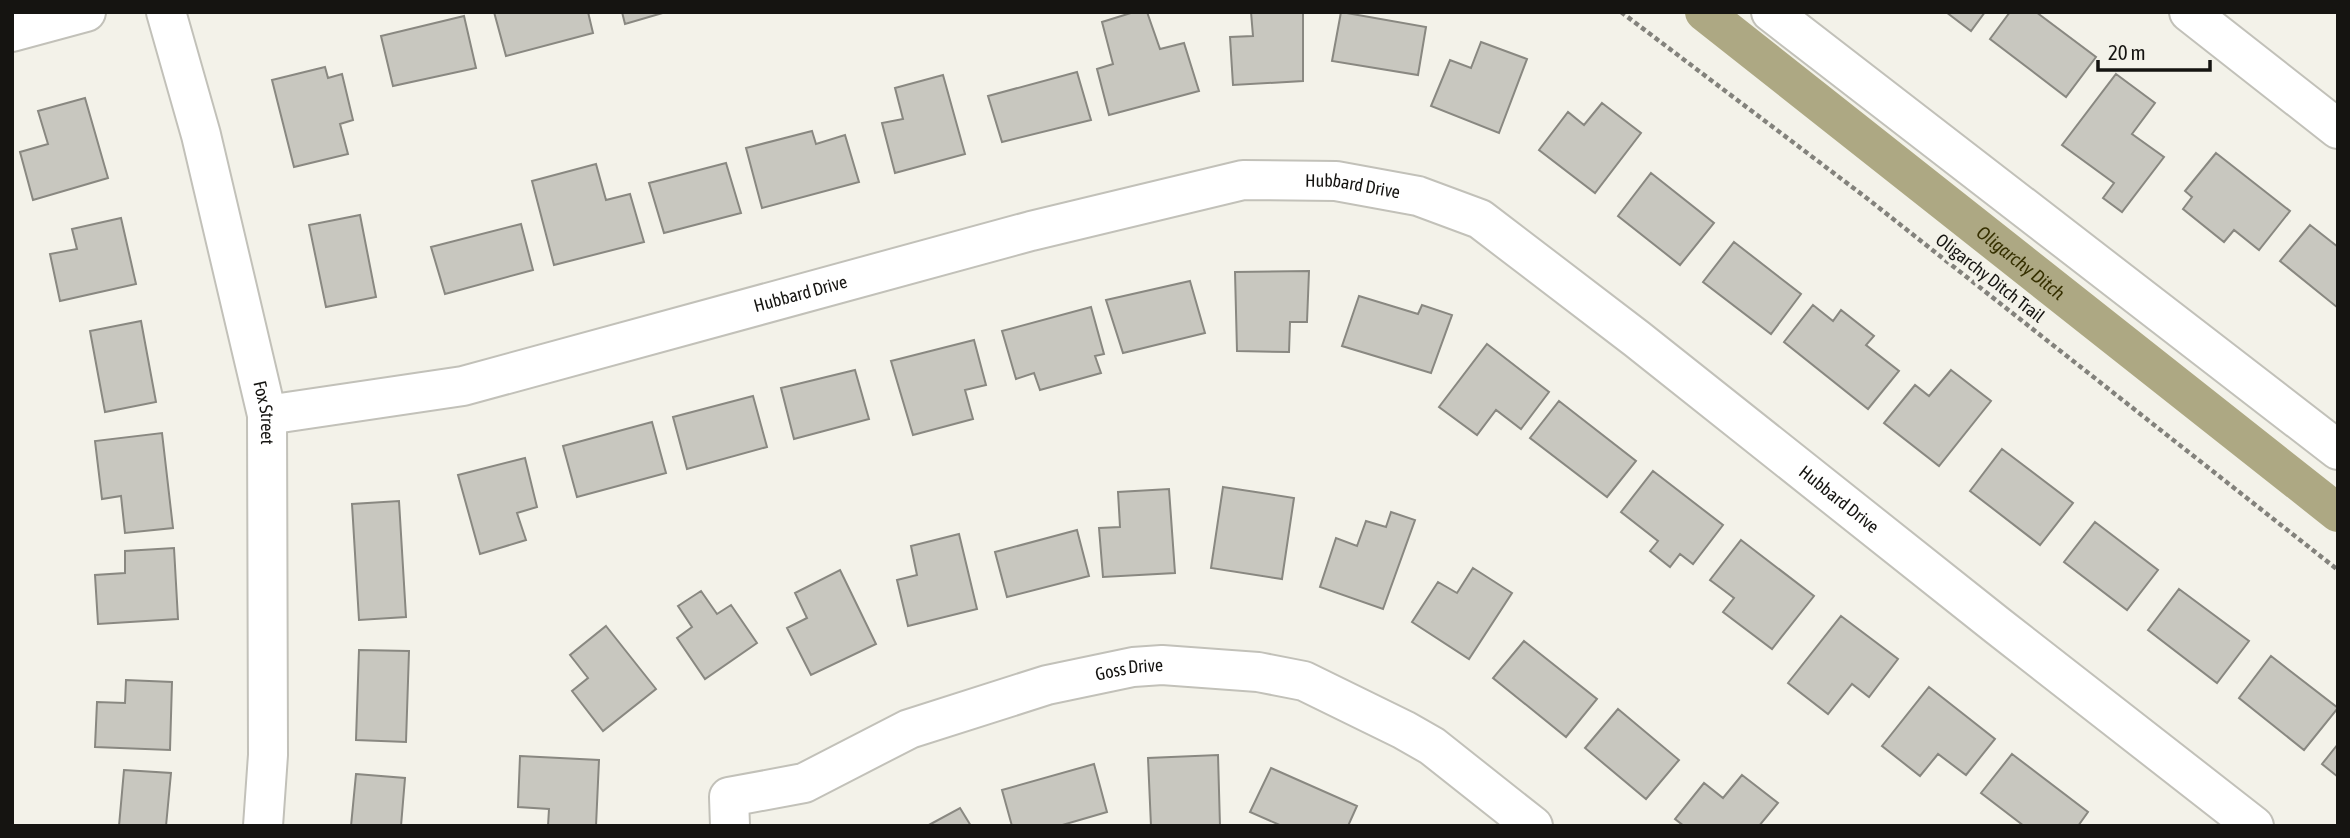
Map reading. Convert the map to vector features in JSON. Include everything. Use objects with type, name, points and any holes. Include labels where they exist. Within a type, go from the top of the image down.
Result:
[{"type":"street","points":[[12,32],[86,12]]},
{"type":"street","name":"Fox Street","points":[[166,12],[201,135],[267,415],[268,755],[263,826]]},
{"type":"street","points":[[1771,12],[2338,450]]},
{"type":"street","points":[[2213,19],[2338,129]]},
{"type":"street","name":"Hubbard Drive","points":[[267,415],[463,386],[1031,231],[1243,180],[1336,181],[1418,196],[1480,219],[1637,338],[2254,826]]},
{"type":"street","name":"Goss Drive","points":[[730,826],[729,797],[804,783],[909,729],[1046,685],[1133,667],[1162,665],[1258,672],[1304,681],[1432,746],[1533,826]]},
{"type":"path","name":"Oligarchy Ditch Trail","points":[[1621,12],[1864,196],[2338,570]]},
{"type":"building","points":[[494,12],[588,12],[593,33],[506,56]]},
{"type":"building","points":[[622,12],[666,12],[625,24]]},
{"type":"building","points":[[1134,12],[1147,12],[1160,49],[1184,43],[1199,91],[1109,115],[1097,69],[1113,64],[1102,22]]},
{"type":"building","points":[[1251,12],[1303,12],[1303,81],[1233,85],[1230,37],[1253,36]]},
{"type":"building","points":[[1341,12],[1426,27],[1418,75],[1332,61]]},
{"type":"building","points":[[1946,12],[1985,12],[1971,31]]},
{"type":"building","points":[[2010,12],[2036,12],[2096,57],[2066,97],[1990,39]]},
{"type":"building","points":[[464,16],[476,68],[393,86],[381,36]]},
{"type":"building","points":[[1481,42],[1527,59],[1499,133],[1431,106],[1450,60],[1471,68]]},
{"type":"building","points":[[325,67],[328,78],[342,74],[353,120],[340,124],[348,154],[294,167],[272,80]]},
{"type":"building","points":[[1077,72],[1091,120],[1002,142],[988,96]]},
{"type":"building","points":[[2116,74],[2155,103],[2132,134],[2164,157],[2122,212],[2103,198],[2114,183],[2062,145]]},
{"type":"building","points":[[943,75],[965,154],[895,173],[882,123],[903,119],[895,88]]},
{"type":"building","points":[[85,98],[108,178],[33,200],[20,152],[48,144],[38,111]]},
{"type":"building","points":[[1602,103],[1641,133],[1595,193],[1539,150],[1568,112],[1584,125]]},
{"type":"building","points":[[812,131],[816,144],[845,135],[859,182],[762,208],[746,148]]},
{"type":"building","points":[[2216,153],[2290,211],[2259,250],[2234,230],[2224,242],[2183,209],[2192,197],[2185,191]]},
{"type":"building","points":[[726,163],[741,213],[664,233],[649,183]]},
{"type":"building","points":[[596,164],[606,200],[630,194],[644,242],[554,265],[532,181]]},
{"type":"building","points":[[1651,173],[1714,223],[1680,265],[1618,216]]},
{"type":"building","points":[[360,215],[376,297],[326,307],[309,225]]},
{"type":"building","points":[[121,218],[136,284],[60,301],[50,254],[77,249],[72,229]]},
{"type":"building","points":[[521,224],[533,270],[445,294],[431,247]]},
{"type":"building","points":[[2310,225],[2338,247],[2338,308],[2280,261]]},
{"type":"building","points":[[1734,242],[1801,294],[1771,334],[1703,282]]},
{"type":"building","points":[[1309,271],[1307,322],[1290,322],[1289,352],[1237,351],[1235,272]]},
{"type":"building","points":[[1190,281],[1205,333],[1123,353],[1106,300]]},
{"type":"building","points":[[1359,296],[1418,314],[1422,305],[1452,315],[1431,373],[1342,346]]},
{"type":"building","points":[[1813,305],[1833,321],[1841,310],[1874,336],[1866,345],[1899,371],[1868,409],[1784,342]]},
{"type":"building","points":[[1091,307],[1104,354],[1095,356],[1101,373],[1040,390],[1034,373],[1016,379],[1002,331]]},
{"type":"building","points":[[141,321],[156,402],[105,412],[90,331]]},
{"type":"building","points":[[974,340],[986,385],[965,390],[973,419],[913,435],[891,361]]},
{"type":"building","points":[[1487,344],[1549,392],[1521,429],[1496,410],[1477,435],[1439,407]]},
{"type":"building","points":[[855,370],[869,419],[794,439],[781,388]]},
{"type":"building","points":[[1951,370],[1991,401],[1939,466],[1884,423],[1915,385],[1929,396]]},
{"type":"building","points":[[753,396],[767,447],[687,469],[673,417]]},
{"type":"building","points":[[1559,401],[1636,461],[1607,497],[1530,438]]},
{"type":"building","points":[[652,422],[666,473],[577,497],[563,446]]},
{"type":"building","points":[[162,433],[173,528],[125,533],[121,496],[102,499],[95,441]]},
{"type":"building","points":[[2002,449],[2073,503],[2040,545],[1970,491]]},
{"type":"building","points":[[525,458],[537,507],[517,513],[526,540],[480,554],[458,475]]},
{"type":"building","points":[[1653,471],[1723,525],[1693,564],[1680,554],[1670,567],[1650,551],[1658,541],[1621,512]]},
{"type":"building","points":[[1223,487],[1294,498],[1282,579],[1211,568]]},
{"type":"building","points":[[1169,489],[1175,573],[1103,577],[1099,528],[1120,527],[1118,492]]},
{"type":"building","points":[[399,501],[406,617],[359,620],[352,504]]},
{"type":"building","points":[[1391,512],[1415,520],[1383,609],[1320,587],[1336,538],[1357,546],[1366,521],[1386,527]]},
{"type":"building","points":[[2095,522],[2158,570],[2127,610],[2064,562]]},
{"type":"building","points":[[1077,530],[1089,576],[1007,597],[995,552]]},
{"type":"building","points":[[959,534],[977,609],[908,626],[897,580],[917,575],[911,546]]},
{"type":"building","points":[[1741,540],[1814,596],[1772,649],[1723,612],[1734,598],[1710,580]]},
{"type":"building","points":[[174,548],[178,619],[98,624],[95,575],[125,573],[125,551]]},
{"type":"building","points":[[1473,568],[1512,593],[1469,659],[1412,622],[1438,582],[1457,593]]},
{"type":"building","points":[[840,570],[876,644],[811,675],[787,628],[807,618],[795,593]]},
{"type":"building","points":[[2179,589],[2249,641],[2217,683],[2148,630]]},
{"type":"building","points":[[701,591],[717,614],[731,605],[757,643],[705,679],[677,638],[692,627],[678,606]]},
{"type":"building","points":[[1841,616],[1898,659],[1869,697],[1852,684],[1828,714],[1788,683]]},
{"type":"building","points":[[606,626],[656,689],[603,731],[572,691],[588,678],[570,655]]},
{"type":"building","points":[[1524,641],[1597,699],[1566,737],[1493,678]]},
{"type":"building","points":[[359,650],[409,651],[406,742],[356,740]]},
{"type":"building","points":[[2271,656],[2338,708],[2304,750],[2239,698]]},
{"type":"building","points":[[126,680],[172,682],[170,750],[95,747],[97,702],[125,703]]},
{"type":"building","points":[[1929,687],[1995,739],[1966,775],[1938,754],[1920,776],[1882,746]]},
{"type":"building","points":[[1618,709],[1679,760],[1646,799],[1585,748]]},
{"type":"building","points":[[2338,744],[2338,777],[2322,764]]},
{"type":"building","points":[[2012,754],[2088,812],[2078,826],[2024,826],[1981,793]]},
{"type":"building","points":[[1218,755],[1220,826],[1151,826],[1148,758]]},
{"type":"building","points":[[520,756],[599,760],[596,826],[548,826],[549,809],[518,807]]},
{"type":"building","points":[[1094,764],[1107,812],[1059,826],[1012,826],[1002,790]]},
{"type":"building","points":[[1271,768],[1357,806],[1348,826],[1282,826],[1250,812]]},
{"type":"building","points":[[124,770],[171,773],[166,826],[119,826]]},
{"type":"building","points":[[356,774],[405,778],[401,826],[351,826]]},
{"type":"building","points":[[1742,775],[1778,803],[1759,826],[1684,826],[1675,819],[1704,783],[1723,798]]},
{"type":"building","points":[[960,808],[971,826],[927,826]]},
{"type":"waterway","name":"Oligarchy Ditch","points":[[1704,12],[2338,513]]}]
